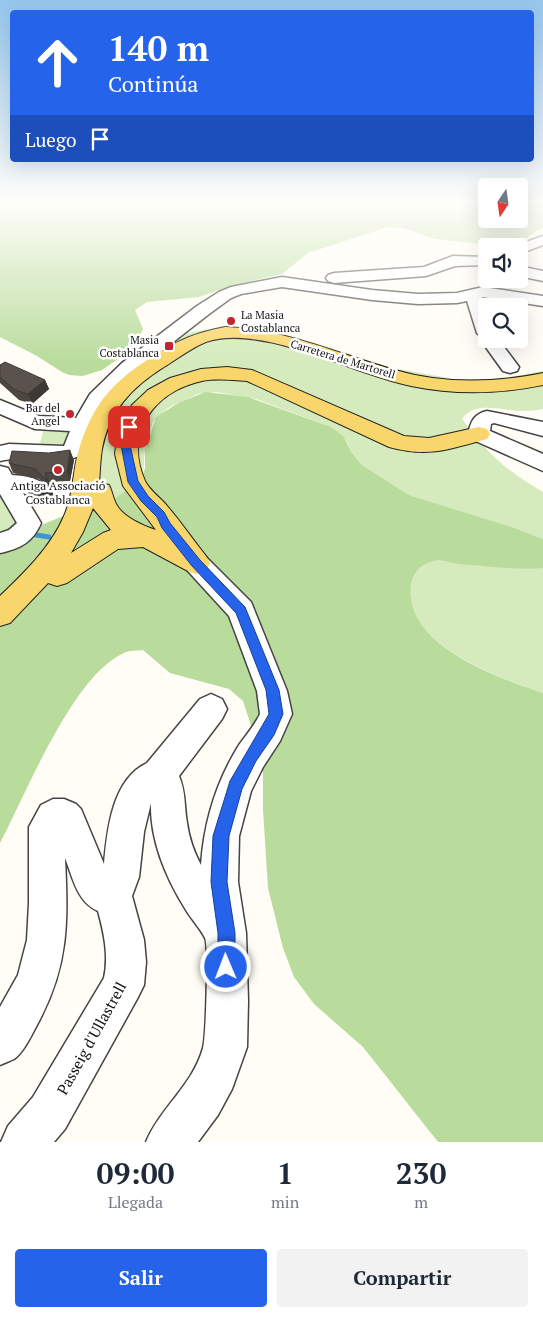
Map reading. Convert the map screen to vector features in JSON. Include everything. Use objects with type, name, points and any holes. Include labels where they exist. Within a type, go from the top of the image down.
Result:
[{"type":"main road","points":[[191,330],[239,337]]},
{"type":"main road","points":[[179,359],[199,342],[191,330]]},
{"type":"main road","points":[[107,410],[114,396],[137,376],[176,350],[191,330]]},
{"type":"main road","points":[[0,614],[28,586],[75,551],[88,528],[92,496],[90,429],[107,410],[144,381],[179,359],[210,342],[239,337]]},
{"type":"main road","name":"Carretera de Martorell","points":[[239,337],[336,358],[396,376],[446,384],[492,387],[510,386],[543,379]]},
{"type":"main road","points":[[157,531],[161,514],[144,499],[133,482],[126,454],[126,435],[134,418],[146,404],[170,386],[192,376],[219,372],[252,376],[397,442],[413,446],[432,447],[480,434]]},
{"type":"main road","points":[[92,496],[105,508],[114,531]]},
{"type":"main road","points":[[0,631],[29,605],[57,563],[75,520],[92,496]]},
{"type":"main road","points":[[88,528],[114,531],[157,531],[196,563]]},
{"type":"main road","points":[[57,563],[87,554],[114,531]]},
{"type":"street","points":[[0,454],[9,451],[68,453],[75,449],[90,429],[97,398],[112,382],[129,366],[191,330],[225,295],[237,290],[282,282],[415,272],[431,269],[453,261],[478,260]]},
{"type":"street","points":[[528,273],[543,276]]},
{"type":"street","points":[[282,282],[372,295],[418,299],[443,299],[483,292],[543,301]]},
{"type":"street","points":[[473,295],[478,310]]},
{"type":"street","points":[[496,348],[510,367]]},
{"type":"street","points":[[0,406],[35,422],[90,429]]},
{"type":"street","points":[[543,430],[494,417],[487,417],[481,422],[480,434],[543,463]]},
{"type":"street","points":[[3,478],[25,484],[38,491]]},
{"type":"street","points":[[0,543],[20,536],[29,523],[3,478]]},
{"type":"street","points":[[169,1142],[202,1099],[216,1073],[224,1047],[227,1001],[226,933],[219,882],[221,836],[235,786],[251,756],[270,730],[276,714],[272,690],[241,610],[196,563]]},
{"type":"street","points":[[0,1043],[24,1009],[39,975],[46,943],[46,828],[53,817],[64,816],[69,821],[94,885],[102,894],[113,894],[121,884],[125,843],[140,789],[149,780],[158,775],[211,709]]},
{"type":"street","points":[[158,775],[165,780],[169,791],[167,803],[169,825],[184,869],[205,908],[226,933]]},
{"type":"street","name":"Passeig d'Ullastrell","points":[[24,1142],[49,1113],[123,985],[127,969],[126,942],[113,894]]},
{"type":"green space","points":[[0,256],[304,256],[282,274],[230,286],[199,297],[147,302],[135,310],[143,329],[135,345],[102,370],[83,376],[69,375],[0,337]]},
{"type":"green space","points":[[215,328],[236,328],[315,346],[387,367],[454,379],[500,379],[543,371],[543,409],[518,411],[483,408],[475,409],[462,419],[489,452],[507,468],[543,492],[543,539],[512,527],[409,495],[362,465],[352,453],[347,442],[331,427],[256,399],[216,392],[198,394],[180,402],[168,408],[153,422],[145,450],[143,475],[140,481],[110,502],[84,479],[127,378],[187,333]]},
{"type":"green space","points":[[206,392],[248,397],[331,427],[343,436],[352,453],[362,465],[409,495],[512,527],[543,539],[543,568],[501,568],[436,561],[424,565],[417,571],[411,588],[413,609],[423,627],[439,643],[459,657],[481,668],[543,693],[543,1142],[438,1142],[363,1047],[314,1004],[294,977],[283,948],[268,888],[263,810],[263,762],[243,701],[229,689],[170,673],[143,650],[126,652],[105,665],[87,685],[69,710],[37,767],[0,843],[0,542],[73,512],[110,502],[139,481],[145,469],[145,450],[156,417],[180,402]]},
{"type":"green space","points":[[43,431],[74,432],[68,449],[39,448]]},
{"type":"green space","points":[[0,486],[23,520],[0,538]]},
{"type":"green space","points":[[434,560],[474,565],[543,568],[543,693],[482,669],[460,657],[423,628],[413,610],[412,584],[417,571]]},
{"type":"building","points":[[5,362],[45,380],[28,394],[15,390],[0,377],[0,365]]},
{"type":"building","points":[[70,450],[67,472],[45,473],[51,490],[29,495],[29,489],[34,491],[42,489],[47,480],[35,469],[9,463],[12,451],[49,453]]},
{"type":"waterway","points":[[30,534],[49,537]]},
{"type":"place","name":"La Masia Costablanca","points":[[231,321]]},
{"type":"place","name":"Masia Costablanca","points":[[169,346]]},
{"type":"place","name":"Bar del Angel","points":[[70,414]]},
{"type":"place","name":"Antiga Associació Costablanca","points":[[58,470]]},
{"type":"route","points":[[129,427],[125,445],[133,482],[144,499],[161,514],[166,525],[196,563],[241,610],[272,690],[276,714],[270,730],[251,756],[235,786],[221,836],[219,882],[226,933],[226,967]]}]
